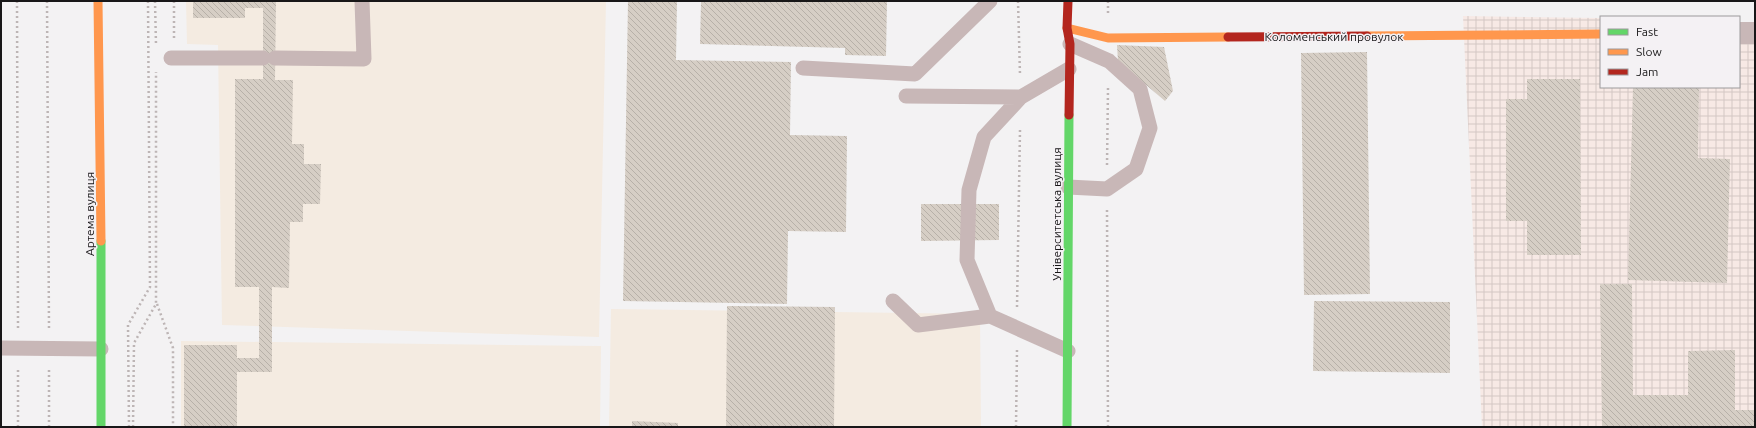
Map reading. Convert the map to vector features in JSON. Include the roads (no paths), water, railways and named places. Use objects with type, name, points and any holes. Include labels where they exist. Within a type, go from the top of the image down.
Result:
[{"type":"main road","name":"Артема вулиця","points":[[98,1],[102,226],[100,427]]},
{"type":"main road","name":"Університетська вулиця","points":[[1067,427],[1070,44],[1067,28],[1068,1]]},
{"type":"main road","name":"Коломенський провулок","points":[[1067,28],[1108,38],[1600,34]]},
{"type":"street","points":[[1740,33],[1755,33]]},
{"type":"lane","points":[[170,58],[364,58],[362,1]]},
{"type":"lane","points":[[803,68],[915,74],[990,1]]},
{"type":"lane","points":[[1068,187],[1107,189],[1136,169],[1150,128],[1140,89],[1108,61],[1070,44]]},
{"type":"lane","points":[[990,316],[967,260],[969,190],[984,137],[1020,97],[1069,70]]},
{"type":"lane","points":[[906,96],[1020,97]]},
{"type":"lane","points":[[893,301],[918,325],[990,316],[1068,351]]},
{"type":"lane","points":[[1,348],[101,349]]}]
